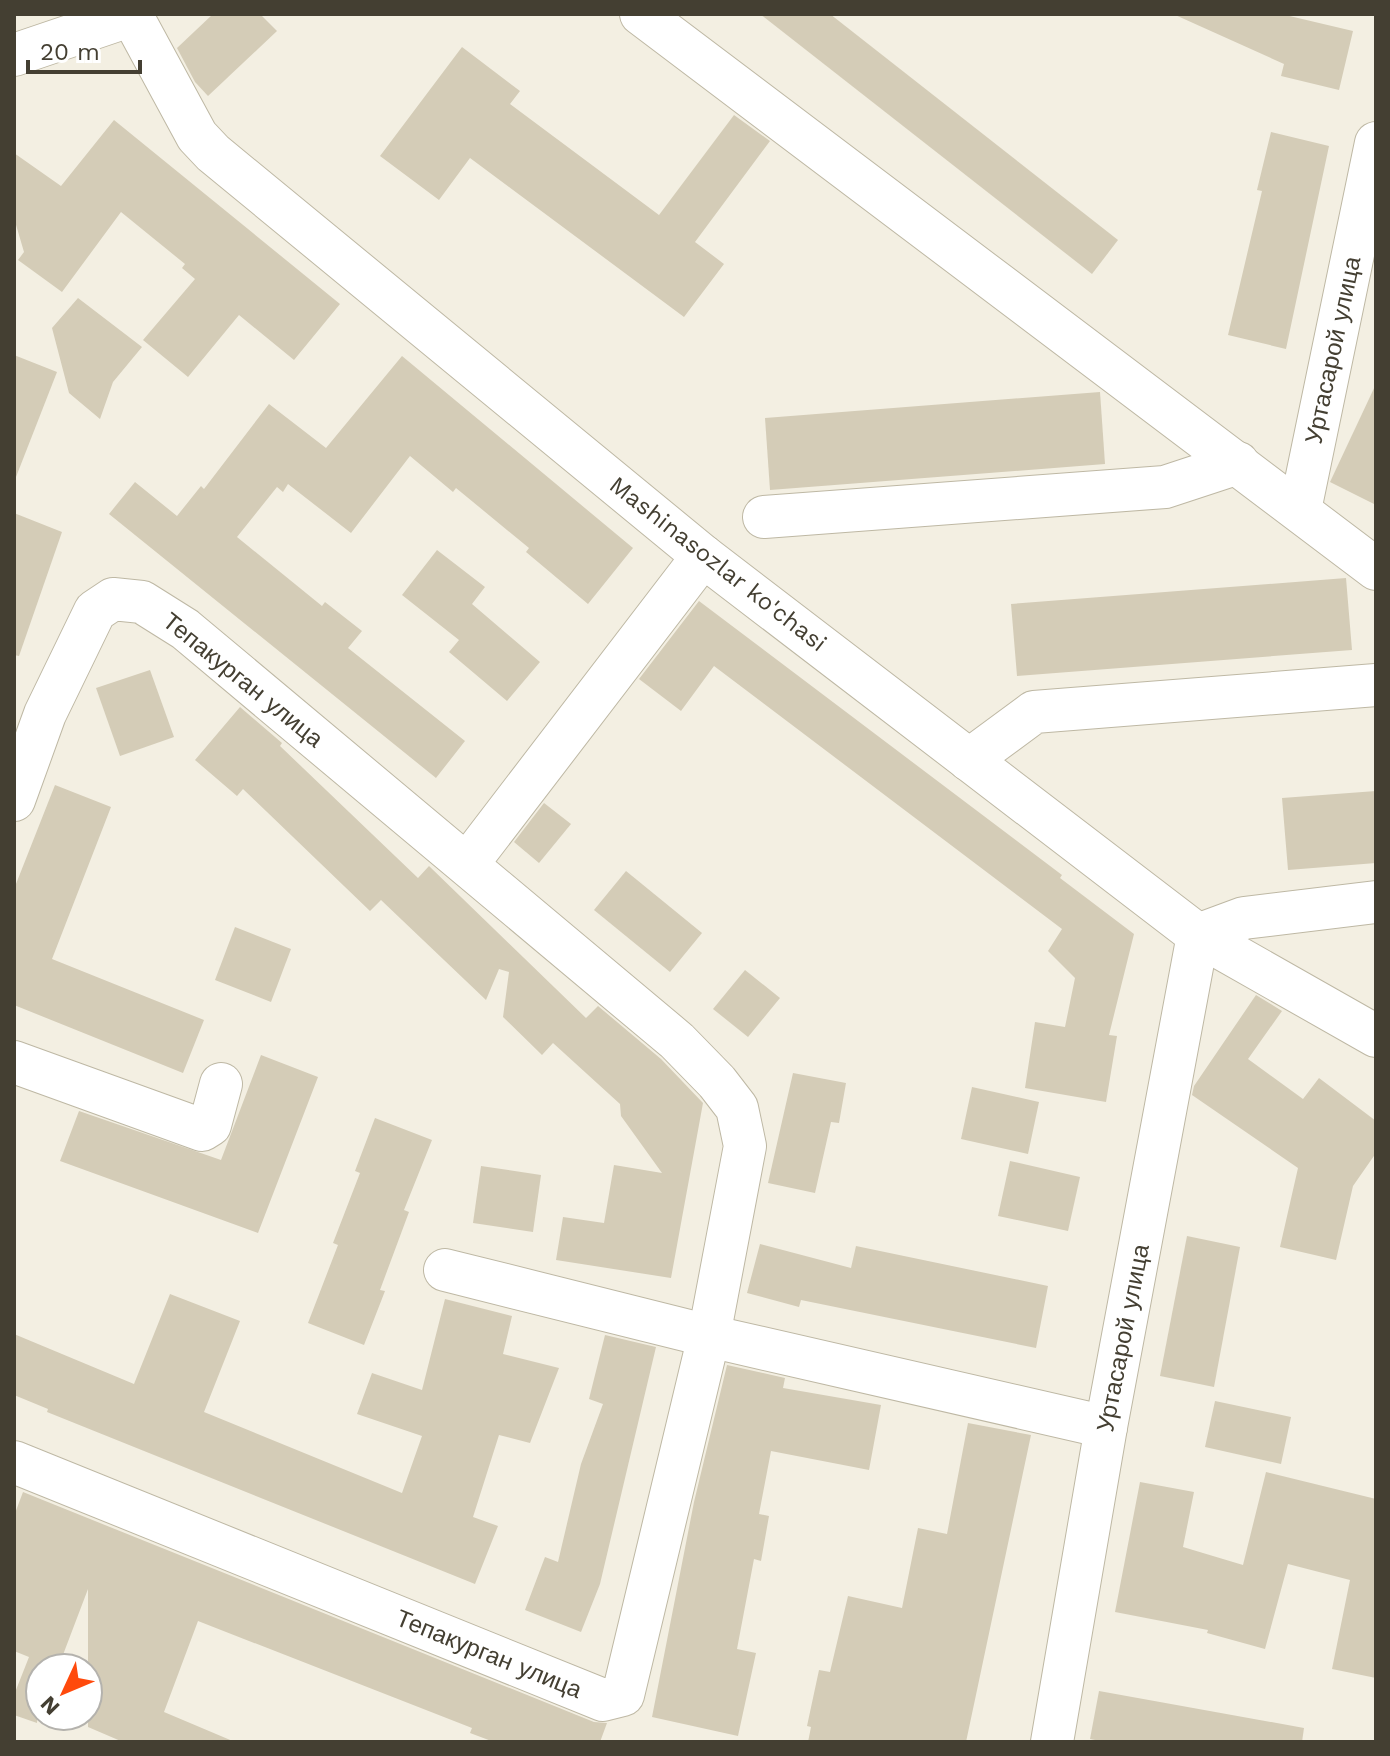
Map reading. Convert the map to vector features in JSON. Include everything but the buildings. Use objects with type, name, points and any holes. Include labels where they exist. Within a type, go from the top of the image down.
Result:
[{"type":"street","points":[[641,14],[1376,569]]},
{"type":"street","points":[[14,55],[134,15]]},
{"type":"street","name":"Mashinasozlar ko'chasi","points":[[134,15],[197,136],[213,153],[703,556],[1198,935],[1376,1036]]},
{"type":"street","name":"Уртасарой улица","points":[[1300,510],[1376,143]]},
{"type":"street","points":[[764,517],[1165,487],[1238,463]]},
{"type":"street","points":[[468,863],[703,556]]},
{"type":"street","name":"Тепакурган улица","points":[[14,800],[45,714],[95,611],[113,599],[142,602],[185,629],[677,1041],[717,1082],[737,1108],[745,1146],[709,1336],[623,1695],[603,1700],[14,1462]]},
{"type":"street","points":[[969,760],[1034,712],[1376,685]]},
{"type":"street","points":[[1198,935],[1244,918],[1376,902]]},
{"type":"street","name":"Уртасарой улица","points":[[1052,1742],[1106,1427],[1198,935]]},
{"type":"street","points":[[14,1062],[202,1130],[210,1125],[221,1084]]},
{"type":"street","points":[[445,1270],[709,1336],[1106,1427]]}]
